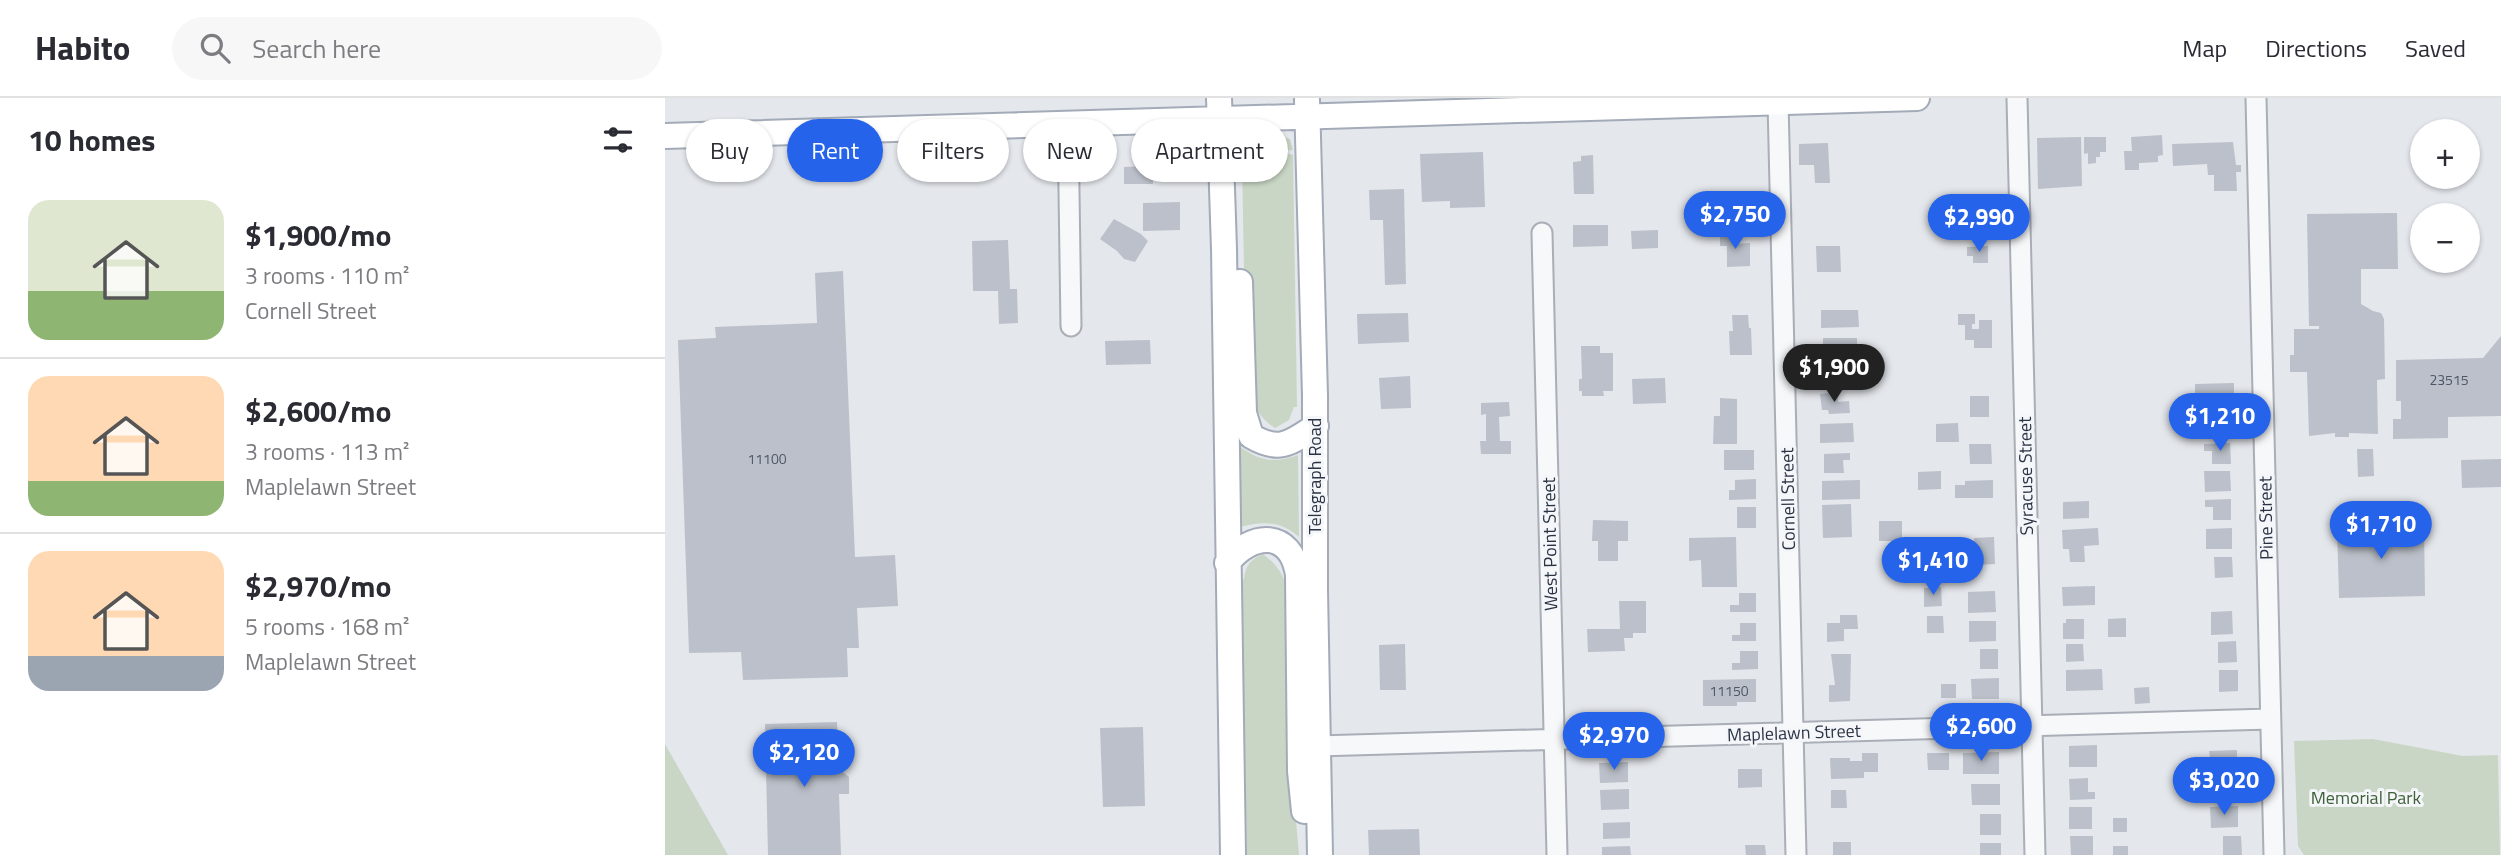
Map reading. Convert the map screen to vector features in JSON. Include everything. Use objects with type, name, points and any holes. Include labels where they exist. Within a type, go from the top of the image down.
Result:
[{"type":"main road","points":[[1117,119],[1220,109],[1307,106],[1778,102],[1917,98]]},
{"type":"main road","name":"Telegraph Road","points":[[1307,106],[1316,426],[1320,855]]},
{"type":"main road","points":[[665,136],[1023,125]]},
{"type":"main road","points":[[1221,182],[1233,855]]},
{"type":"main road","points":[[1228,182],[1238,200],[1244,413],[1251,436],[1265,444],[1276,446],[1286,444],[1316,426]]},
{"type":"main road","points":[[1227,563],[1251,542],[1269,540],[1288,548],[1296,560],[1300,771],[1304,814],[1320,855]]},
{"type":"street","name":"Syracuse Street","points":[[2018,98],[2035,855]]},
{"type":"street","name":"Pine Street","points":[[2256,98],[2274,855]]},
{"type":"street","name":"Cornell Street","points":[[1778,102],[1796,855]]},
{"type":"street","points":[[1069,182],[1071,326]]},
{"type":"street","name":"West Point Street","points":[[1542,233],[1557,855]]},
{"type":"street","name":"Maplelawn Street","points":[[1317,746],[2270,719]]},
{"type":"green space","points":[[1288,138],[1290,139],[1293,150],[1288,150]]},
{"type":"green space","points":[[1288,154],[1293,155],[1297,407],[1294,407],[1289,420],[1275,428],[1259,414],[1246,381],[1242,182],[1288,182]]},
{"type":"green space","points":[[1239,446],[1267,460],[1281,460],[1298,455],[1299,537],[1278,525],[1256,524],[1240,527]]},
{"type":"green space","points":[[1263,554],[1278,569],[1287,587],[1294,798],[1299,855],[1247,855],[1241,580],[1244,579],[1249,564]]},
{"type":"green space","name":"Memorial Park","points":[[2373,739],[2463,756],[2498,755],[2500,855],[2304,855],[2298,846],[2294,741]]},
{"type":"green space","points":[[665,744],[728,855],[665,855]]},
{"type":"building","points":[[2162,135],[2163,155],[2158,156],[2158,162],[2139,163],[2139,170],[2125,170],[2124,151],[2132,151],[2131,137]]},
{"type":"building","points":[[2081,137],[2082,186],[2038,189],[2037,138]]},
{"type":"building","points":[[2084,137],[2106,137],[2106,152],[2100,152],[2096,163],[2088,164],[2088,153],[2084,154]]},
{"type":"building","points":[[2233,142],[2236,165],[2241,165],[2241,172],[2236,172],[2237,191],[2214,191],[2214,175],[2208,175],[2207,164],[2173,166],[2172,144]]},
{"type":"building","points":[[1828,143],[1830,183],[1815,183],[1814,165],[1799,165],[1799,144]]},
{"type":"building","points":[[1483,152],[1485,207],[1450,208],[1450,201],[1422,202],[1420,154]]},
{"type":"building","points":[[1593,155],[1594,194],[1574,194],[1573,162],[1581,161],[1581,156]]},
{"type":"building","points":[[1124,167],[1131,167],[1131,182],[1153,184],[1124,184]]},
{"type":"building","points":[[1404,189],[1406,284],[1385,285],[1383,220],[1370,220],[1369,190]]},
{"type":"building","points":[[1180,202],[1180,230],[1143,231],[1143,203]]},
{"type":"building","points":[[2397,213],[2398,269],[2361,269],[2361,304],[2381,313],[2384,319],[2385,379],[2377,380],[2378,434],[2349,433],[2349,437],[2335,437],[2335,433],[2309,436],[2307,372],[2290,372],[2290,355],[2294,355],[2294,329],[2319,329],[2319,326],[2309,326],[2307,214]]},
{"type":"building","points":[[1114,219],[1148,241],[1135,262],[1124,259],[1100,239]]},
{"type":"building","points":[[1573,225],[1608,225],[1608,246],[1573,247]]},
{"type":"building","points":[[1658,230],[1658,248],[1632,249],[1631,231]]},
{"type":"building","points":[[1733,231],[1733,244],[1750,243],[1750,266],[1727,267],[1727,246],[1720,246],[1720,232]]},
{"type":"building","points":[[1008,240],[1010,289],[1017,289],[1018,323],[999,324],[998,291],[973,291],[972,241]]},
{"type":"building","points":[[1816,246],[1840,246],[1841,272],[1817,272]]},
{"type":"building","points":[[1988,246],[1988,263],[1973,263],[1973,256],[1967,256],[1967,247]]},
{"type":"building","points":[[843,271],[855,557],[895,555],[898,606],[857,608],[859,648],[847,648],[848,677],[743,680],[741,652],[689,653],[678,340],[716,338],[715,327],[817,323],[815,273]]},
{"type":"building","points":[[1821,310],[1858,310],[1859,327],[1821,328]]},
{"type":"building","points":[[1408,313],[1409,342],[1358,344],[1357,314]]},
{"type":"building","points":[[1958,314],[1975,314],[1972,329],[1979,329],[1979,320],[1992,320],[1992,348],[1974,348],[1974,340],[1965,340],[1965,325],[1958,325]]},
{"type":"building","points":[[1732,315],[1748,315],[1752,355],[1730,355],[1729,331],[1733,331]]},
{"type":"building","points":[[2501,336],[2501,416],[2448,417],[2448,438],[2393,439],[2393,419],[2401,419],[2401,401],[2396,401],[2396,360],[2483,358]]},
{"type":"building","points":[[1823,338],[1857,338],[1857,355],[1823,356]]},
{"type":"building","points":[[1150,340],[1151,364],[1106,365],[1105,341]]},
{"type":"building","points":[[1581,346],[1600,346],[1600,353],[1613,353],[1613,391],[1603,391],[1604,396],[1582,396],[1582,391],[1579,391],[1579,379],[1582,379]]},
{"type":"building","points":[[1410,376],[1411,408],[1381,409],[1379,378]]},
{"type":"building","points":[[1665,378],[1666,403],[1633,404],[1632,379]]},
{"type":"building","points":[[2234,383],[2234,399],[2230,399],[2230,404],[2195,402],[2195,384]]},
{"type":"building","points":[[1838,392],[1838,402],[1849,401],[1850,413],[1829,414],[1828,410],[1822,410],[1820,394]]},
{"type":"building","points":[[1970,396],[1989,396],[1989,417],[1970,417]]},
{"type":"building","points":[[1720,398],[1737,399],[1737,444],[1713,444],[1714,416],[1720,416]]},
{"type":"building","points":[[1509,402],[1510,416],[1499,417],[1500,441],[1511,441],[1511,454],[1481,454],[1480,441],[1486,441],[1486,414],[1481,415],[1481,403]]},
{"type":"building","points":[[2229,413],[2230,434],[2212,434],[2212,421],[2204,421],[2203,414]]},
{"type":"building","points":[[1853,423],[1854,442],[1820,443],[1820,424]]},
{"type":"building","points":[[1958,423],[1959,442],[1936,442],[1936,424]]},
{"type":"building","points":[[2230,443],[2231,464],[2212,464],[2212,451],[2204,451],[2204,444]]},
{"type":"building","points":[[1969,444],[1991,444],[1992,464],[1970,464]]},
{"type":"building","points":[[2357,449],[2373,449],[2374,476],[2358,477]]},
{"type":"building","points":[[1724,450],[1754,450],[1754,470],[1724,470]]},
{"type":"building","points":[[1850,453],[1850,460],[1843,460],[1844,473],[1824,473],[1824,454]]},
{"type":"building","points":[[2501,459],[2501,487],[2462,488],[2461,460]]},
{"type":"building","points":[[1941,471],[1941,489],[1918,490],[1918,472]]},
{"type":"building","points":[[2204,471],[2230,471],[2231,491],[2205,492]]},
{"type":"building","points":[[1756,479],[1756,499],[1729,500],[1729,490],[1735,490],[1735,480]]},
{"type":"building","points":[[1860,480],[1860,499],[1822,500],[1822,481]]},
{"type":"building","points":[[1993,480],[1993,498],[1955,498],[1955,485],[1965,485],[1965,481]]},
{"type":"building","points":[[2231,499],[2231,520],[2213,520],[2213,507],[2205,507],[2205,500]]},
{"type":"building","points":[[2089,501],[2089,518],[2063,519],[2063,502]]},
{"type":"building","points":[[1851,504],[1852,537],[1823,538],[1822,505]]},
{"type":"building","points":[[1737,507],[1756,507],[1756,528],[1737,528]]},
{"type":"building","points":[[1593,520],[1628,521],[1628,541],[1618,541],[1618,561],[1598,561],[1598,541],[1592,541]]},
{"type":"building","points":[[1879,521],[1902,521],[1902,541],[1879,541]]},
{"type":"building","points":[[2424,525],[2425,596],[2339,598],[2337,527]]},
{"type":"building","points":[[2098,528],[2099,545],[2084,546],[2085,562],[2070,562],[2069,549],[2063,549],[2062,530]]},
{"type":"building","points":[[2232,528],[2232,549],[2206,549],[2206,529]]},
{"type":"building","points":[[1736,537],[1737,587],[1702,587],[1701,560],[1689,561],[1689,538]]},
{"type":"building","points":[[1994,537],[1995,564],[1977,565],[1977,562],[1968,562],[1968,550],[1975,549],[1974,538]]},
{"type":"building","points":[[2214,557],[2232,557],[2233,577],[2215,578]]},
{"type":"building","points":[[2095,586],[2095,605],[2063,606],[2062,587]]},
{"type":"building","points":[[1941,587],[1942,606],[1924,607],[1924,588]]},
{"type":"building","points":[[1995,591],[1996,612],[1968,613],[1968,592]]},
{"type":"building","points":[[1739,593],[1756,593],[1756,612],[1730,612],[1730,605],[1739,605]]},
{"type":"building","points":[[1619,601],[1646,601],[1646,633],[1633,633],[1633,638],[1624,638],[1625,651],[1588,652],[1587,629],[1620,629]]},
{"type":"building","points":[[2232,611],[2233,634],[2211,635],[2211,612]]},
{"type":"building","points":[[1840,615],[1857,615],[1858,629],[1844,629],[1844,641],[1827,642],[1827,623],[1840,623]]},
{"type":"building","points":[[1927,616],[1943,616],[1944,633],[1927,633]]},
{"type":"building","points":[[2126,618],[2126,637],[2108,637],[2108,619]]},
{"type":"building","points":[[2066,619],[2084,619],[2084,639],[2063,639],[2063,623],[2066,623]]},
{"type":"building","points":[[1969,621],[1996,621],[1996,641],[1969,642]]},
{"type":"building","points":[[1740,623],[1756,623],[1756,641],[1732,641],[1732,635],[1740,635]]},
{"type":"building","points":[[2236,641],[2237,662],[2218,663],[2218,642]]},
{"type":"building","points":[[1405,644],[1406,690],[1380,690],[1379,645]]},
{"type":"building","points":[[2066,644],[2083,644],[2084,661],[2066,662]]},
{"type":"building","points":[[1980,649],[1998,649],[1998,669],[1980,669]]},
{"type":"building","points":[[1740,651],[1758,651],[1758,669],[1732,670],[1732,663],[1740,663]]},
{"type":"building","points":[[1831,654],[1851,654],[1850,701],[1829,702],[1829,685],[1835,685]]},
{"type":"building","points":[[2102,669],[2103,690],[2066,691],[2066,670]]},
{"type":"building","points":[[2219,670],[2238,670],[2238,691],[2219,692]]},
{"type":"building","points":[[1999,678],[1999,699],[1972,699],[1971,679]]},
{"type":"building","points":[[1756,679],[1756,702],[1737,702],[1737,706],[1703,706],[1703,680]]},
{"type":"building","points":[[1941,684],[1956,684],[1956,698],[1941,698]]},
{"type":"building","points":[[2149,687],[2150,703],[2135,704],[2134,688]]},
{"type":"building","points":[[837,722],[839,769],[849,777],[849,794],[839,794],[841,855],[768,855],[765,724]]},
{"type":"building","points":[[1143,727],[1145,806],[1103,807],[1100,728]]},
{"type":"building","points":[[2097,745],[2097,767],[2069,767],[2069,746]]},
{"type":"building","points":[[2237,750],[2237,771],[2219,771],[2219,758],[2210,758],[2209,751]]},
{"type":"building","points":[[1999,752],[1999,774],[1963,774],[1963,753]]},
{"type":"building","points":[[1862,753],[1878,753],[1878,772],[1864,772],[1864,778],[1831,779],[1830,758],[1862,761]]},
{"type":"building","points":[[1927,753],[1949,753],[1949,770],[1928,770]]},
{"type":"building","points":[[1628,762],[1628,782],[1600,783],[1599,763]]},
{"type":"building","points":[[1738,769],[1762,769],[1762,787],[1738,788]]},
{"type":"building","points":[[2088,778],[2088,792],[2095,792],[2095,799],[2070,800],[2069,779]]},
{"type":"building","points":[[2244,778],[2241,799],[2221,799],[2220,788],[2209,789],[2208,779]]},
{"type":"building","points":[[1971,784],[2000,784],[2000,805],[1972,805]]},
{"type":"building","points":[[1629,789],[1629,809],[1601,810],[1600,790]]},
{"type":"building","points":[[1831,790],[1846,790],[1847,808],[1831,808]]},
{"type":"building","points":[[2238,806],[2238,827],[2211,828],[2210,807]]},
{"type":"building","points":[[2069,807],[2092,807],[2092,829],[2069,829]]},
{"type":"building","points":[[1980,814],[2001,814],[2001,835],[1980,835]]},
{"type":"building","points":[[2113,818],[2127,818],[2127,832],[2113,832]]},
{"type":"building","points":[[1630,822],[1630,838],[1603,839],[1603,823]]},
{"type":"building","points":[[1419,829],[1420,855],[1369,855],[1368,830]]},
{"type":"building","points":[[2070,836],[2093,836],[2093,855],[2071,855]]},
{"type":"building","points":[[2223,836],[2241,836],[2242,855],[2223,855]]},
{"type":"building","points":[[1833,842],[1851,842],[1851,855],[1833,855]]},
{"type":"building","points":[[1980,843],[2001,843],[2001,855],[1980,855]]},
{"type":"building","points":[[1745,845],[1765,845],[1766,855],[1746,855]]},
{"type":"building","points":[[1630,846],[1631,855],[1602,855],[1602,847]]},
{"type":"building","points":[[2113,846],[2128,846],[2128,855],[2113,855]]}]
